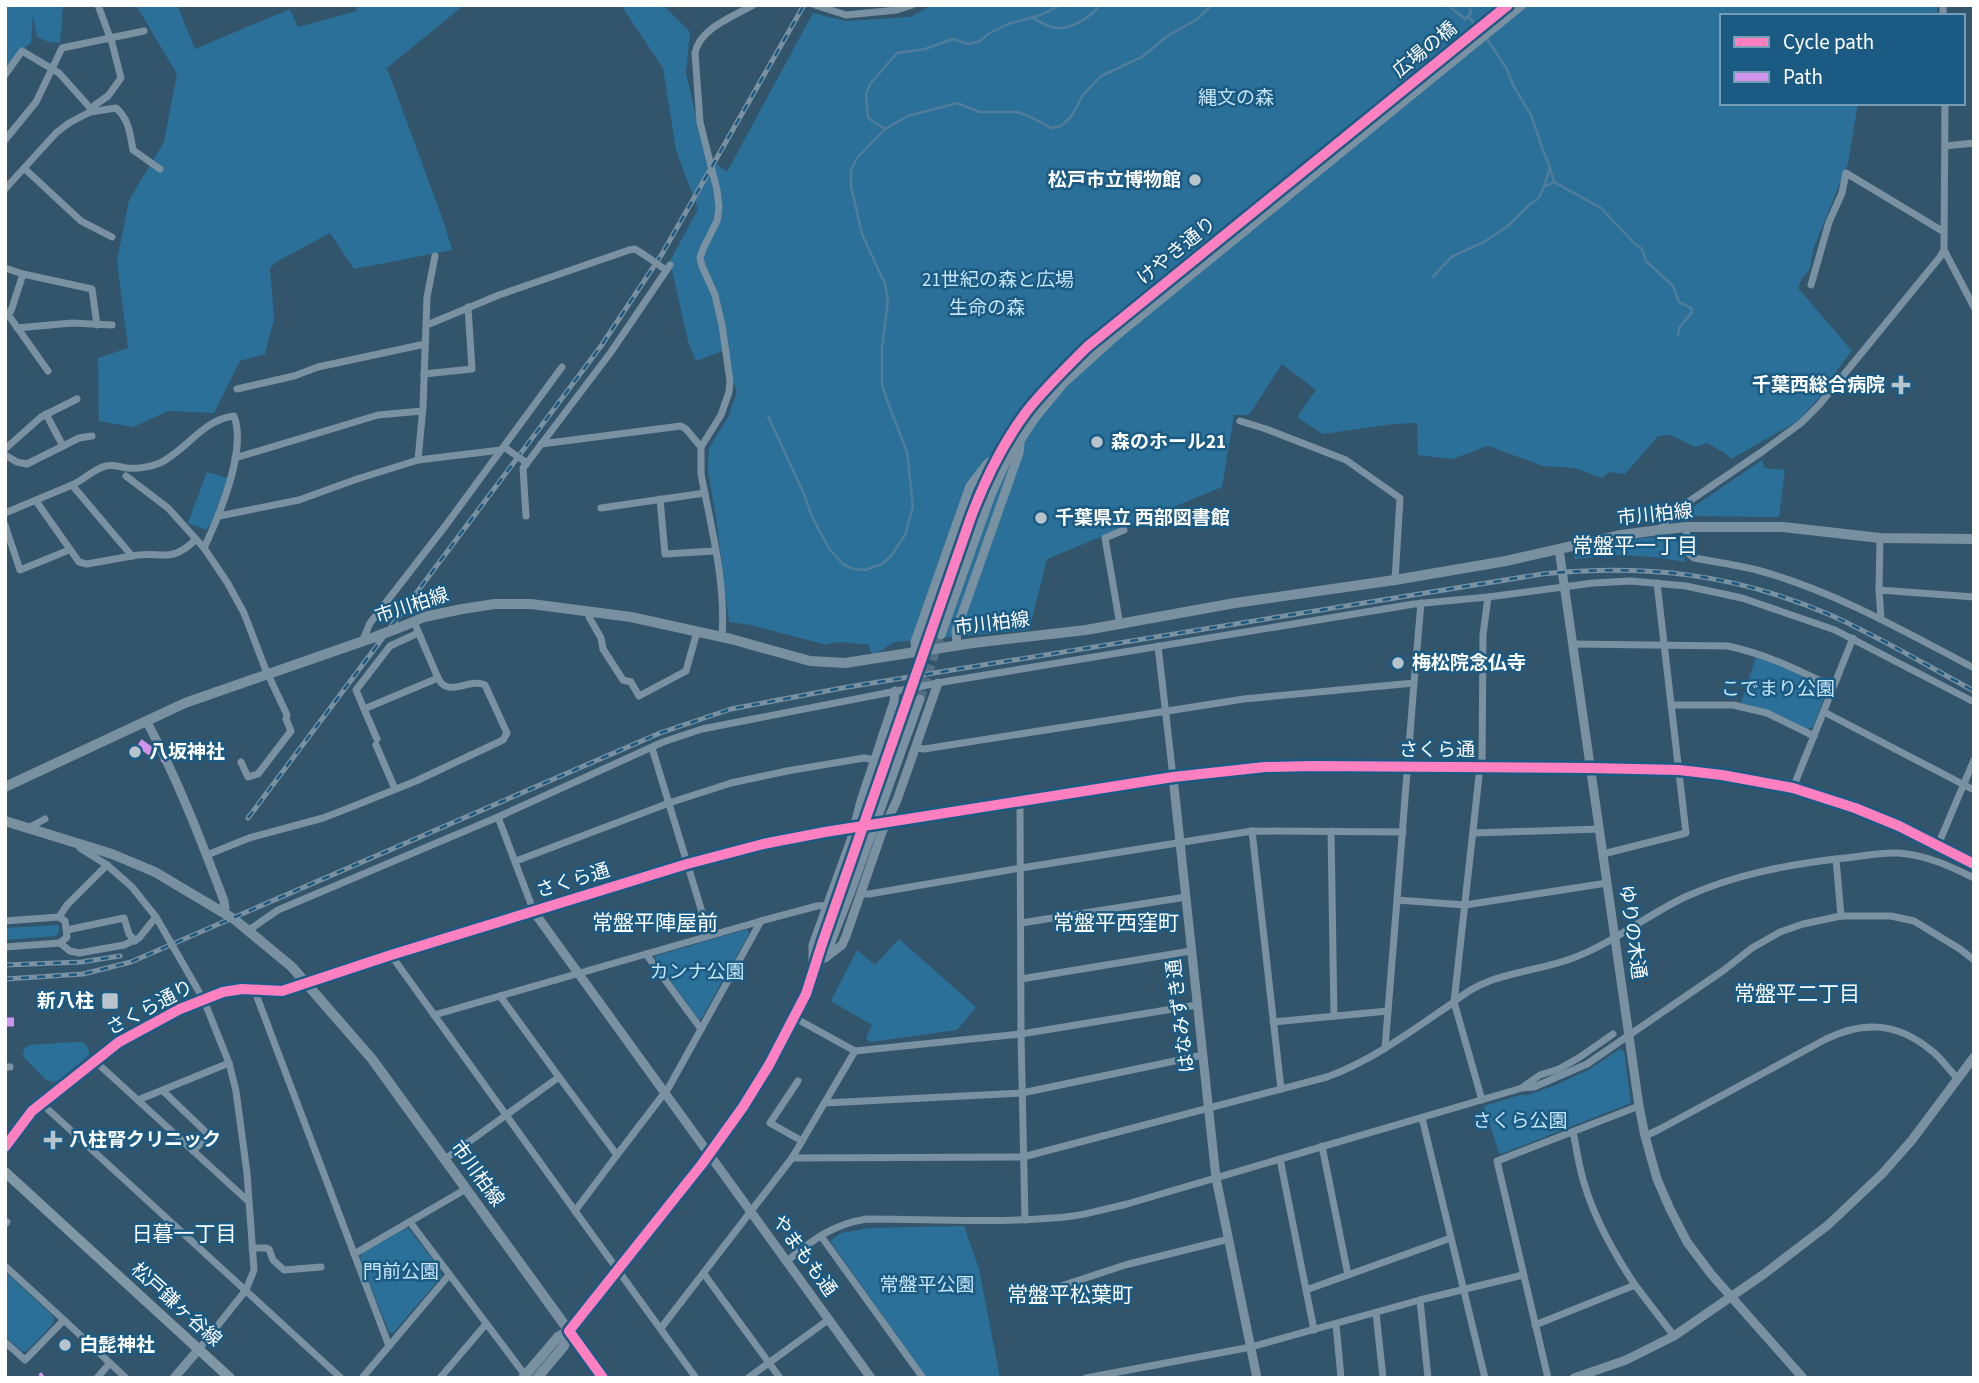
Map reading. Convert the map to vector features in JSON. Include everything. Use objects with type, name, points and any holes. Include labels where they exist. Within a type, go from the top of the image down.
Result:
[{"type":"main road","name":"市川柏線","points":[[5,787],[185,703],[413,626],[424,617],[462,608],[512,603],[631,617],[722,637],[810,661],[829,663],[864,661],[1120,625],[1235,603],[1506,561],[1620,535],[1686,527],[1783,527],[1880,537],[1974,539]]},
{"type":"main road","name":"市川柏線","points":[[5,821],[112,854],[155,872],[249,930],[292,967],[372,1059],[569,1331]]},
{"type":"main road","name":"松戸鎌ヶ谷線","points":[[5,1172],[230,1378]]},
{"type":"main road","points":[[528,1377],[558,1337],[569,1331]]},
{"type":"street","points":[[91,111],[108,96],[121,78],[98,5]]},
{"type":"street","points":[[722,637],[722,592],[701,474],[701,447],[721,415],[730,381],[715,295],[700,258],[717,221],[719,208],[700,122],[695,53],[699,42],[710,30],[753,5]]},
{"type":"street","points":[[815,5],[846,15],[886,12],[912,5]]},
{"type":"street","name":"広場の橋","points":[[1400,99],[1508,5]]},
{"type":"street","name":"広場の橋","points":[[1400,99],[1522,5]]},
{"type":"street","points":[[5,140],[36,102],[62,48],[144,31]]},
{"type":"street","points":[[5,75],[22,51],[52,69],[91,111]]},
{"type":"street","name":"けやき通り","points":[[1002,459],[1064,383],[1094,354],[1400,99]]},
{"type":"street","name":"けやき通り","points":[[1002,459],[1027,412],[1056,377],[1087,347],[1400,99]]},
{"type":"street","points":[[1659,530],[1672,513],[1801,423],[1819,405],[1941,257],[1944,250],[1945,105]]},
{"type":"street","points":[[5,177],[8,186],[56,133],[69,123],[91,111],[116,108],[123,114],[128,125],[133,150],[160,169]]},
{"type":"street","points":[[1945,146],[1974,143]]},
{"type":"street","points":[[25,169],[80,221],[112,237]]},
{"type":"street","points":[[1811,285],[1829,222],[1842,193],[1846,173],[1944,232]]},
{"type":"street","points":[[427,325],[468,307],[629,250],[635,249],[668,268],[611,352],[525,462],[523,468],[526,516]]},
{"type":"street","points":[[1944,250],[1974,307]]},
{"type":"street","points":[[418,460],[427,297],[435,256]]},
{"type":"street","points":[[5,268],[92,289],[97,324]]},
{"type":"street","points":[[23,274],[11,311],[6,313],[48,371]]},
{"type":"street","points":[[424,374],[472,369],[468,307]]},
{"type":"street","points":[[17,328],[72,323],[112,326]]},
{"type":"street","points":[[237,389],[294,376],[318,367],[425,344]]},
{"type":"street","points":[[367,640],[370,623],[504,449],[562,367]]},
{"type":"street","points":[[5,449],[46,414],[77,399]]},
{"type":"street","points":[[235,458],[378,415],[422,411]]},
{"type":"street","points":[[46,414],[63,446]]},
{"type":"street","points":[[5,513],[81,482],[98,469],[109,465],[135,468],[157,464],[175,454],[200,431],[223,417],[234,416],[237,429],[235,458],[219,516],[204,548]]},
{"type":"street","points":[[1240,421],[1346,460],[1400,498],[1395,580]]},
{"type":"street","points":[[541,444],[681,426],[701,447]]},
{"type":"street","points":[[5,455],[27,464],[79,438],[92,436]]},
{"type":"street","points":[[957,646],[956,631],[1019,453],[1021,439]]},
{"type":"street","points":[[219,516],[299,500],[418,460],[504,449],[525,462]]},
{"type":"street","points":[[941,635],[1002,459]]},
{"type":"street","points":[[931,635],[982,487],[1002,459]]},
{"type":"street","points":[[916,653],[915,642],[962,505],[978,474],[987,464],[1002,459]]},
{"type":"street","points":[[126,476],[168,508],[204,548],[228,582],[244,612],[268,675],[287,715],[291,731],[258,774],[248,777],[241,762]]},
{"type":"street","points":[[72,485],[132,556]]},
{"type":"street","points":[[601,508],[705,493]]},
{"type":"street","points":[[660,499],[665,554],[715,551]]},
{"type":"street","points":[[36,501],[79,562],[88,564],[145,553],[169,556],[196,539]]},
{"type":"street","points":[[5,525],[20,570],[69,550]]},
{"type":"street","points":[[1686,527],[1688,554],[1694,558],[1757,570],[1837,599],[1974,668]]},
{"type":"street","points":[[1120,625],[1105,538],[1124,530]]},
{"type":"street","points":[[1880,537],[1881,619]]},
{"type":"street","name":"ゆりの木通","points":[[1559,548],[1644,1136],[1657,1180],[1677,1224],[1698,1258],[1803,1378]]},
{"type":"street","points":[[249,930],[278,909],[689,733],[723,724],[938,683],[1421,603],[1631,581],[1686,586],[1742,598],[1853,638],[1974,702]]},
{"type":"street","points":[[1603,854],[1686,833],[1657,583]]},
{"type":"street","points":[[1879,590],[1974,597]]},
{"type":"street","points":[[1482,1100],[1454,1002],[1481,768],[1483,635],[1488,597]]},
{"type":"street","points":[[1385,1048],[1421,603]]},
{"type":"street","points":[[589,612],[603,649],[623,680],[631,682],[639,696],[686,671],[697,632]]},
{"type":"street","points":[[207,855],[249,838],[323,818],[395,789],[506,737],[507,733],[485,685],[478,682],[450,688],[442,686],[413,626],[390,646],[356,690],[395,789]]},
{"type":"street","points":[[1793,788],[1853,638]]},
{"type":"street","points":[[1573,644],[1709,644],[1774,658],[1833,687]]},
{"type":"street","name":"はなみずき通","points":[[1158,646],[1216,1178],[1257,1378]]},
{"type":"street","points":[[364,709],[438,678]]},
{"type":"street","points":[[825,958],[842,945],[938,683]]},
{"type":"street","points":[[915,748],[924,749],[1244,699],[1414,683]]},
{"type":"street","points":[[813,976],[813,945],[856,827],[895,691]]},
{"type":"street","points":[[813,976],[825,958],[852,891],[920,699]]},
{"type":"street","points":[[603,1378],[569,1331],[709,1155],[743,1107],[795,1018],[813,976],[908,700]]},
{"type":"street","points":[[1671,705],[1733,705],[1767,713],[1814,736]]},
{"type":"street","points":[[1824,712],[1974,790]]},
{"type":"street","points":[[147,722],[176,779],[207,855],[224,901],[223,912]]},
{"type":"street","points":[[652,748],[709,935]]},
{"type":"street","points":[[516,862],[669,803],[731,783],[864,758],[875,760]]},
{"type":"street","points":[[1938,845],[1974,760]]},
{"type":"street","name":"さくら通","points":[[306,983],[391,954],[687,864],[763,844],[1173,777],[1265,767],[1591,768],[1679,770],[1722,775],[1793,788],[1855,808],[1974,864]]},
{"type":"street","points":[[1020,801],[1025,1220]]},
{"type":"street","points":[[498,817],[534,912]]},
{"type":"street","points":[[28,828],[45,819]]},
{"type":"street","points":[[1473,833],[1600,829]]},
{"type":"street","points":[[861,894],[1252,831],[1402,832]]},
{"type":"street","points":[[1252,831],[1281,1089]]},
{"type":"street","points":[[1331,831],[1334,1016]]},
{"type":"street","points":[[60,837],[107,865],[132,887],[156,917],[203,999],[229,1063],[238,1104],[247,1173],[254,1270],[246,1290],[174,1378]]},
{"type":"street","points":[[792,1158],[1023,1157],[1327,1077],[1350,1068],[1385,1048],[1466,992],[1493,978],[1573,958],[1685,898],[1724,882],[1784,866],[1898,853],[1945,864],[1974,878]]},
{"type":"street","points":[[1836,859],[1841,916]]},
{"type":"street","points":[[59,917],[67,905],[107,865]]},
{"type":"street","points":[[1397,900],[1465,905],[1607,883]]},
{"type":"street","points":[[1021,923],[1186,897]]},
{"type":"street","points":[[434,1015],[709,935],[828,905]]},
{"type":"street","name":"やまもも通","points":[[534,912],[871,1378]]},
{"type":"street","points":[[786,1262],[821,1236],[853,1221],[1025,1220],[1090,1213],[1522,1088],[1534,1087],[1587,1064],[1752,948],[1780,932],[1803,924],[1841,916],[1891,916],[1914,921],[1974,960]]},
{"type":"street","points":[[5,920],[59,917],[65,921],[67,930],[67,937],[60,943],[5,947]]},
{"type":"street","points":[[60,943],[69,951],[79,953],[124,945],[145,933],[156,917]]},
{"type":"street","points":[[67,930],[124,918],[129,934],[135,941]]},
{"type":"street","points":[[575,1210],[664,1093],[761,921]]},
{"type":"street","points":[[1021,979],[1191,951]]},
{"type":"street","points":[[391,954],[696,1378]]},
{"type":"street","points":[[646,954],[701,1029]]},
{"type":"street","name":"さくら通り","points":[[5,1147],[32,1111],[131,1034],[223,992],[242,989],[282,991],[306,983]]},
{"type":"street","points":[[256,989],[279,1059],[389,1346]]},
{"type":"street","points":[[500,996],[617,1155]]},
{"type":"street","points":[[795,1018],[855,1051],[1021,1034],[1197,1005]]},
{"type":"street","points":[[1273,1022],[1388,1011]]},
{"type":"street","points":[[1644,1136],[1826,1039],[1844,1030],[1859,1027],[1877,1027],[1907,1034],[1931,1050],[1958,1079]]},
{"type":"street","points":[[1522,1088],[1540,1075],[1559,1069],[1580,1057],[1614,1034]]},
{"type":"street","points":[[661,1328],[792,1158],[855,1051]]},
{"type":"street","points":[[824,1103],[1022,1093],[1203,1055]]},
{"type":"street","points":[[1574,1378],[1626,1360],[1674,1336],[1799,1248],[1856,1200],[1912,1140],[1974,1058]]},
{"type":"street","points":[[95,1061],[248,1201]]},
{"type":"street","points":[[138,1100],[229,1063]]},
{"type":"street","points":[[445,1159],[559,1077]]},
{"type":"street","points":[[797,1081],[770,1123],[802,1142]]},
{"type":"street","points":[[163,1091],[209,1135],[194,1151]]},
{"type":"street","points":[[41,1103],[341,1378]]},
{"type":"street","points":[[1548,1378],[1497,1161],[1639,1106]]},
{"type":"street","points":[[1422,1118],[1485,1378]]},
{"type":"street","points":[[1573,1132],[1584,1185],[1610,1244],[1635,1285],[1674,1336]]},
{"type":"street","points":[[1322,1146],[1348,1275]]},
{"type":"street","points":[[1280,1159],[1314,1330]]},
{"type":"street","points":[[354,1254],[466,1189]]},
{"type":"street","points":[[410,1222],[528,1377]]},
{"type":"street","points":[[821,1236],[923,1378]]},
{"type":"street","points":[[1306,1290],[1451,1238]]},
{"type":"street","points":[[1046,1291],[1125,1265],[1228,1239]]},
{"type":"street","points":[[252,1248],[269,1249],[273,1261],[284,1270],[321,1267]]},
{"type":"street","points":[[5,1266],[126,1378]]},
{"type":"street","points":[[704,1274],[780,1378]]},
{"type":"street","points":[[362,1378],[449,1275]]},
{"type":"street","points":[[1086,1378],[1126,1374],[1251,1347],[1420,1300],[1523,1275]]},
{"type":"street","points":[[1535,1325],[1635,1285]]},
{"type":"street","points":[[1420,1300],[1428,1378]]},
{"type":"street","points":[[1376,1313],[1384,1378]]},
{"type":"street","points":[[5,1342],[25,1360],[64,1320]]},
{"type":"street","points":[[748,1378],[828,1320]]},
{"type":"street","points":[[440,1378],[486,1324]]},
{"type":"street","points":[[1336,1324],[1341,1378]]},
{"type":"street","points":[[96,1378],[110,1363]]},
{"type":"green space","points":[[5,5],[63,5],[60,43],[37,37],[33,15],[31,43],[5,67]]},
{"type":"green space","points":[[136,5],[177,5],[195,49],[290,9],[298,27],[357,11],[355,5],[464,5],[387,68],[452,250],[354,269],[330,233],[276,262],[270,268],[274,319],[265,354],[240,361],[214,413],[168,411],[133,427],[99,421],[98,358],[128,348],[117,261],[129,200],[164,142],[177,74]]},
{"type":"green space","name":"21世紀の森と広場","points":[[621,5],[663,5],[690,32],[686,73],[705,155],[727,172],[813,13],[846,21],[910,17],[933,5],[1937,5],[1937,14],[1720,14],[1720,105],[1858,105],[1848,163],[1813,250],[1810,269],[1798,288],[1852,351],[1831,378],[1830,386],[1798,421],[1731,459],[1707,443],[1695,447],[1671,435],[1658,436],[1625,474],[1609,472],[1602,478],[1575,468],[1543,466],[1488,446],[1452,459],[1418,455],[1417,423],[1323,434],[1297,417],[1316,390],[1282,364],[1249,415],[1234,415],[1222,487],[1047,559],[1029,630],[894,642],[873,656],[868,644],[837,642],[827,645],[751,625],[729,622],[708,471],[709,448],[728,417],[737,392],[723,351],[696,361],[688,341],[670,261],[698,209],[676,150],[663,68]]},
{"type":"green space","points":[[1762,460],[1764,468],[1785,470],[1779,517],[1687,516],[1687,511]]},
{"type":"green space","points":[[207,472],[228,478],[213,520],[206,530],[188,523]]},
{"type":"green space","points":[[1680,535],[1685,562],[1618,555],[1575,559],[1573,555],[1621,540]]},
{"type":"green space","name":"こでまり公園","points":[[1756,657],[1784,667],[1825,688],[1827,691],[1813,727],[1807,729],[1771,711],[1741,703]]},
{"type":"green space","points":[[57,925],[59,932],[56,936],[5,940],[5,928]]},
{"type":"green space","name":"カンナ公園","points":[[748,929],[749,934],[699,1020],[655,956]]},
{"type":"green space","points":[[899,939],[976,1007],[957,1030],[870,1042],[866,1038],[872,1025],[831,1001],[857,950],[875,965]]},
{"type":"green space","points":[[83,1042],[89,1050],[88,1056],[58,1081],[46,1080],[23,1056],[24,1049],[29,1045]]},
{"type":"green space","name":"さくら公園","points":[[1620,1049],[1624,1051],[1631,1103],[1499,1153],[1484,1106],[1556,1085],[1590,1069]]},
{"type":"green space","name":"常盤平公園","points":[[964,1226],[979,1269],[1000,1378],[927,1378],[830,1241],[841,1233],[870,1228]]},
{"type":"green space","name":"門前公園","points":[[409,1229],[440,1269],[441,1277],[393,1333],[389,1332],[360,1259],[362,1253]]},
{"type":"green space","points":[[5,1272],[54,1319],[52,1325],[26,1352],[5,1336]]},
{"type":"waterway","points":[[885,129],[868,118],[866,94],[870,84],[897,53],[925,49],[953,39],[968,44],[978,42],[1008,24],[1041,15],[1060,5]]},
{"type":"waterway","points":[[1033,18],[1055,28],[1068,27],[1087,17],[1097,9],[1097,5]]},
{"type":"waterway","points":[[768,416],[812,517],[830,550],[844,565],[854,569],[865,570],[882,564],[905,535],[913,507],[907,452],[882,385],[882,348],[888,301],[885,284],[862,234],[851,186],[851,170],[857,158],[885,129],[908,116],[957,103],[980,112],[1017,112],[1051,128],[1061,126],[1071,117],[1083,95],[1101,76],[1142,57],[1167,36],[1196,20],[1212,5]]},
{"type":"waterway","points":[[1448,5],[1465,19],[1468,16],[1476,26]]},
{"type":"waterway","points":[[1468,16],[1471,13],[1469,5]]},
{"type":"waterway","points":[[1487,39],[1507,69],[1531,115],[1540,141]]},
{"type":"waterway","points":[[1540,142],[1550,168],[1544,187],[1554,182],[1601,208],[1642,249],[1646,261],[1673,286],[1679,302],[1691,308],[1692,312],[1679,328],[1678,336]]},
{"type":"waterway","points":[[1550,168],[1554,182]]},
{"type":"waterway","points":[[1433,277],[1451,257],[1484,242],[1508,226],[1538,199],[1544,187]]},
{"type":"tunnel","points":[[908,700],[931,635]]},
{"type":"tunnel","points":[[920,699],[941,635]]},
{"type":"railway","points":[[248,818],[601,346],[662,254],[804,5]]},
{"type":"railway","points":[[5,979],[83,974],[131,962],[660,733],[731,709],[842,688],[1542,574],[1652,571],[1688,575],[1757,589],[1828,614],[1884,641],[1974,691]]},
{"type":"railway","points":[[5,965],[81,962],[120,956]]},
{"type":"marked path","points":[[139,743],[159,757],[166,758]]},
{"type":"marked path","points":[[5,1022],[14,1022]]},
{"type":"cycle path","points":[[603,1378],[569,1331],[702,1164],[743,1107],[769,1065],[806,994],[971,517],[995,462],[1018,423],[1041,394],[1087,347],[1508,5]]},
{"type":"cycle path","points":[[5,1147],[32,1111],[119,1042],[180,1009],[223,992],[242,989],[282,991],[687,864],[763,844],[1173,777],[1265,767],[1313,766],[1679,770],[1793,788],[1899,826],[1974,864]]},
{"type":"place","name":"松戸市立博物館","points":[[1195,180]]},
{"type":"place","name":"千葉西総合病院","points":[[1901,385]]},
{"type":"place","name":"森のホール21","points":[[1097,442]]},
{"type":"place","name":"千葉県立 西部図書館","points":[[1041,518]]},
{"type":"place","name":"梅松院念仏寺","points":[[1398,663]]},
{"type":"place","name":"八坂神社","points":[[135,752]]},
{"type":"place","name":"新八柱","points":[[110,1001]]},
{"type":"place","name":"八柱腎クリニック","points":[[53,1140]]},
{"type":"place","name":"白髭神社","points":[[65,1345]]},
{"type":"district","name":"常盤平一丁目","points":[[1635,546]]},
{"type":"district","name":"常盤平陣屋前","points":[[655,923]]},
{"type":"district","name":"常盤平西窪町","points":[[1116,923]]},
{"type":"district","name":"常盤平二丁目","points":[[1797,994]]},
{"type":"district","name":"日暮一丁目","points":[[184,1234]]},
{"type":"district","name":"常盤平松葉町","points":[[1070,1295]]},
{"type":"park label","name":"縄文の森","points":[[1236,98]]},
{"type":"park label","name":"生命の森","points":[[987,308]]}]
